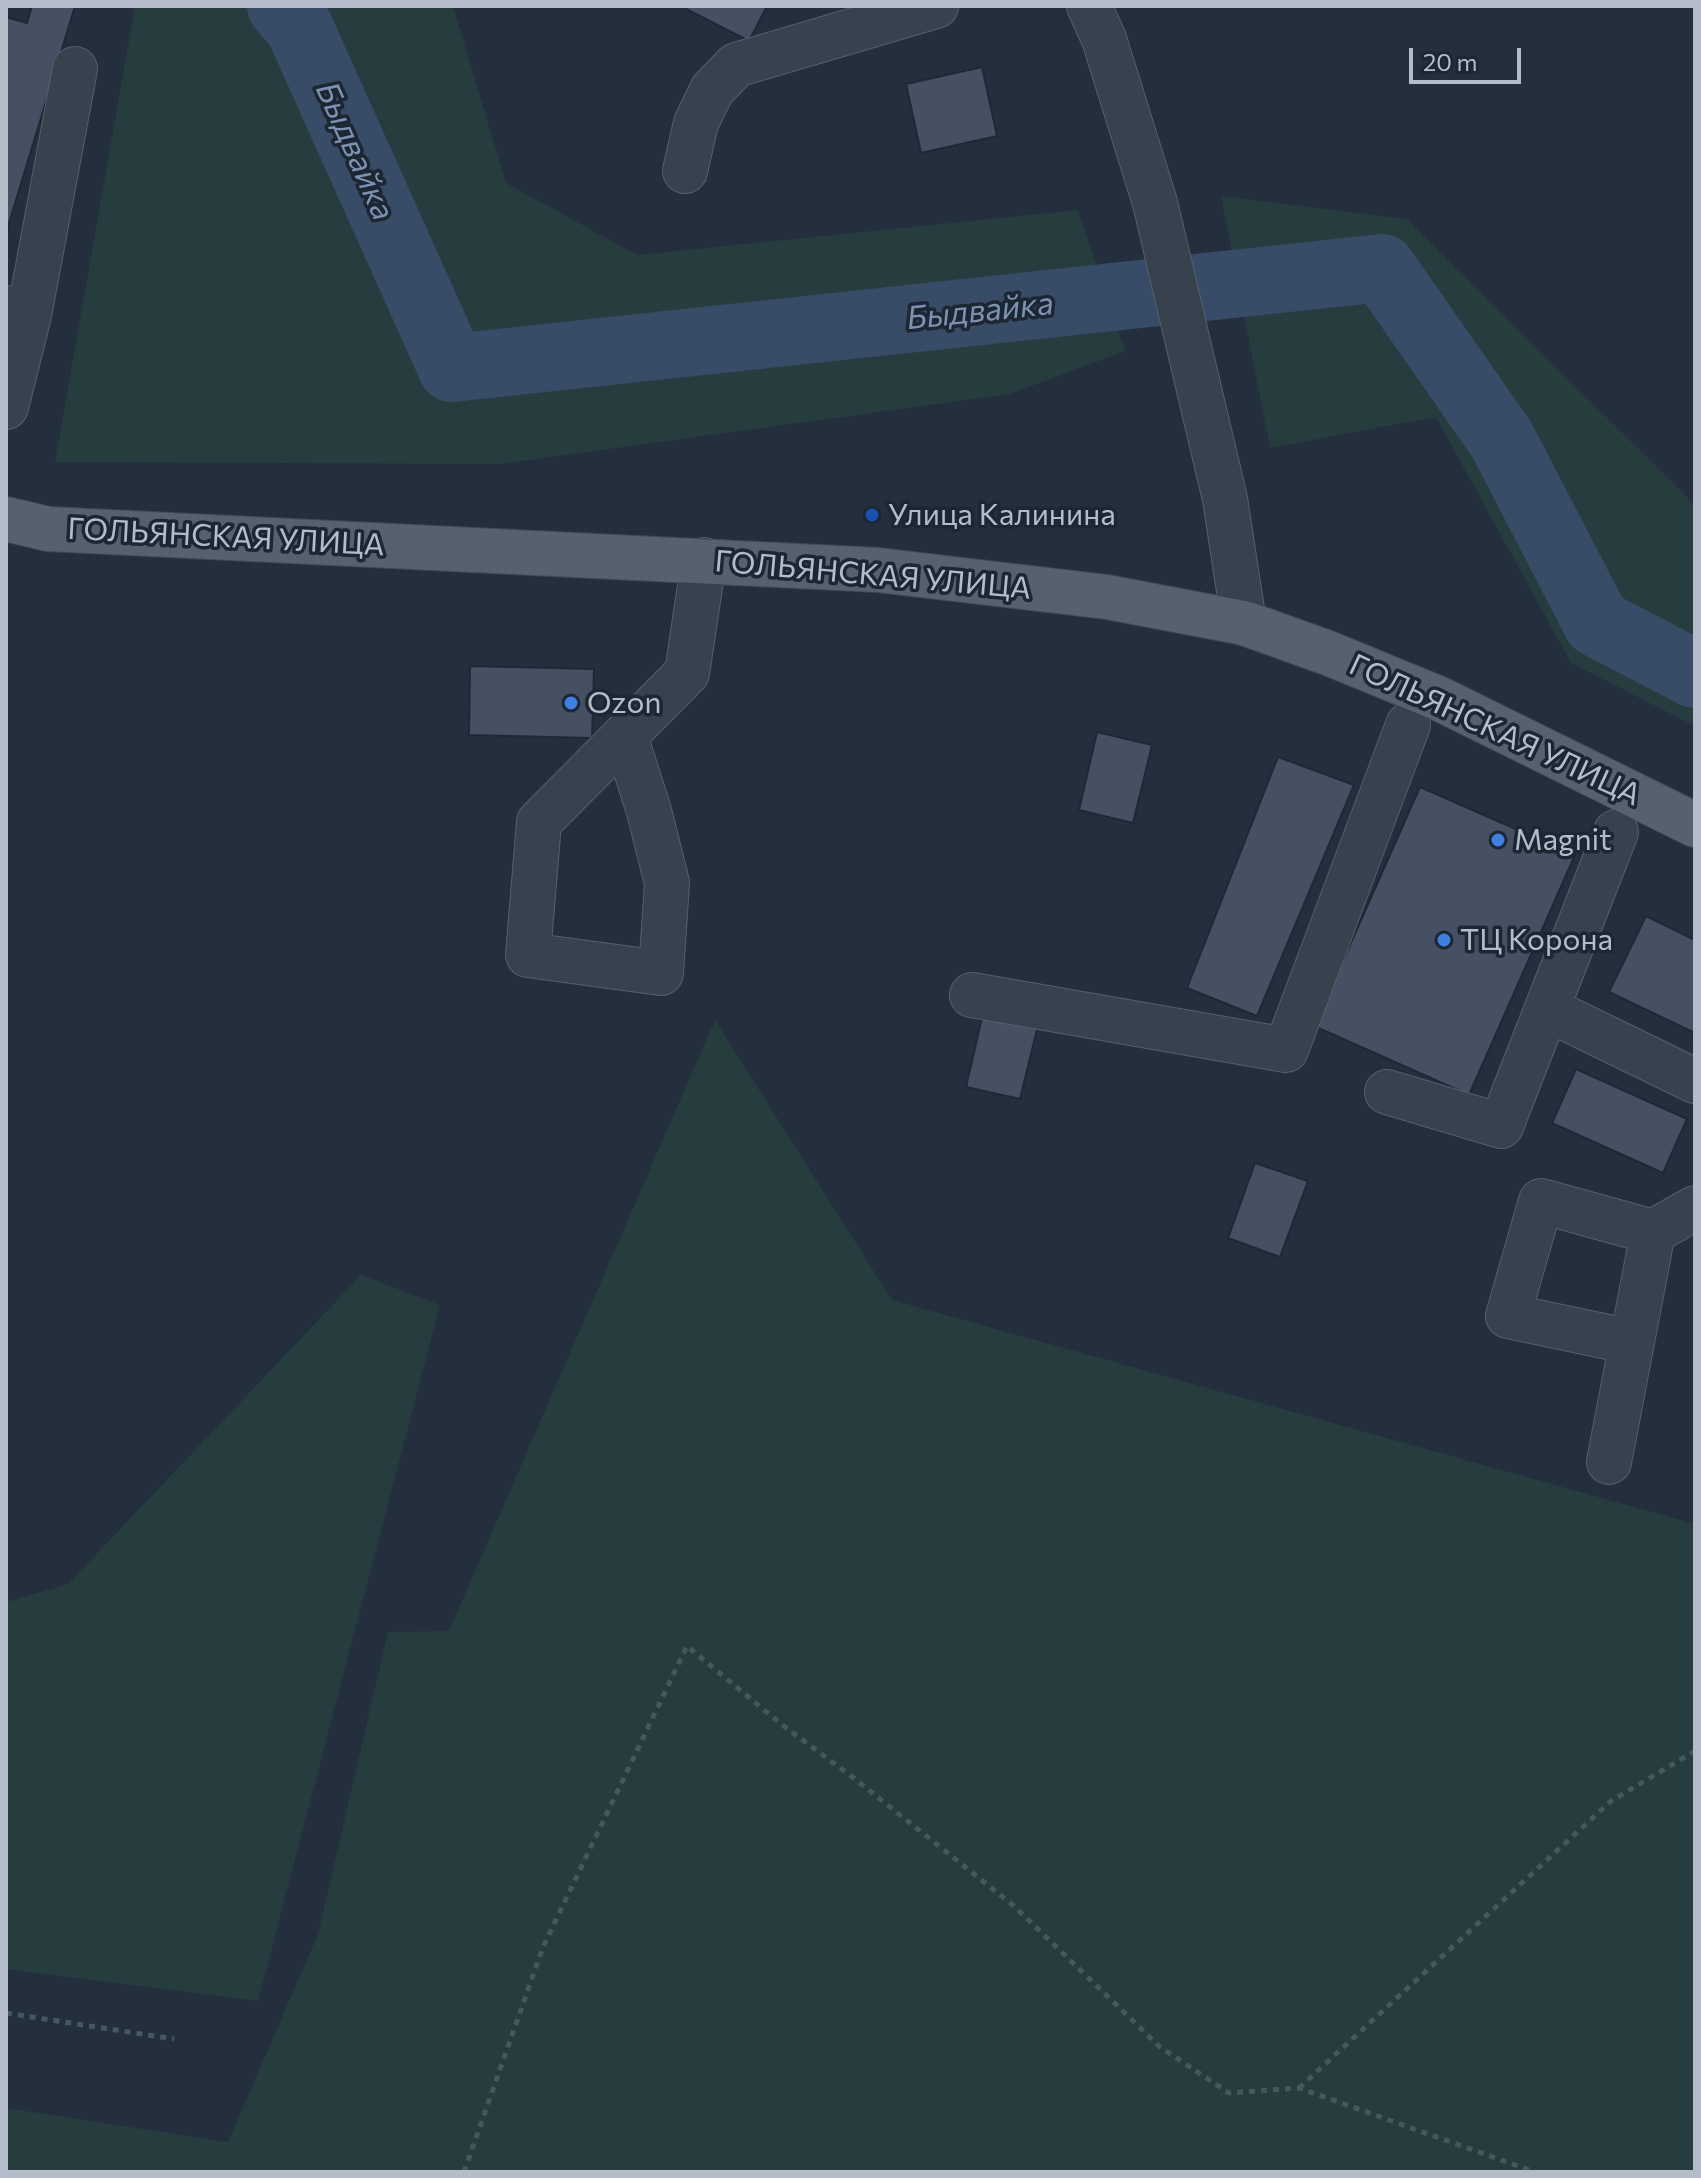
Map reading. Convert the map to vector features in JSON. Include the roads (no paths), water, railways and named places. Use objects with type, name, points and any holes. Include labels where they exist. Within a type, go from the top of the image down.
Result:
[{"type":"main road","name":"ГОЛЬЯНСКАЯ УЛИЦА","points":[[6,519],[48,529],[878,570],[1107,597],[1244,623],[1328,653],[1440,699],[1695,825]]},
{"type":"street","points":[[685,171],[701,112],[712,90],[736,65],[840,19],[936,6]]},
{"type":"street","points":[[1089,6],[1104,39],[1155,203],[1225,499],[1244,623]]},
{"type":"street","points":[[6,407],[17,311],[75,69]]},
{"type":"street","points":[[625,736],[649,811],[667,883],[661,973],[528,955],[539,822],[687,673],[704,560]]},
{"type":"street","points":[[972,995],[1286,1050],[1408,725]]},
{"type":"street","points":[[1387,1092],[1501,1126],[1616,832]]},
{"type":"street","points":[[1547,1009],[1695,1081]]},
{"type":"street","points":[[1632,1342],[1508,1316],[1541,1201],[1653,1232],[1695,1208]]},
{"type":"street","points":[[1609,1462],[1653,1232]]},
{"type":"waterway","name":"Быдвайка","points":[[281,6],[299,27],[452,368],[1382,268],[1502,440],[1597,623],[1695,674]]},
{"type":"place","name":"Улица Калинина","points":[[872,515]]},
{"type":"place","name":"Ozon","points":[[571,703]]},
{"type":"place","name":"Magnit","points":[[1498,840]]},
{"type":"place","name":"ТЦ Корона","points":[[1444,940]]}]
